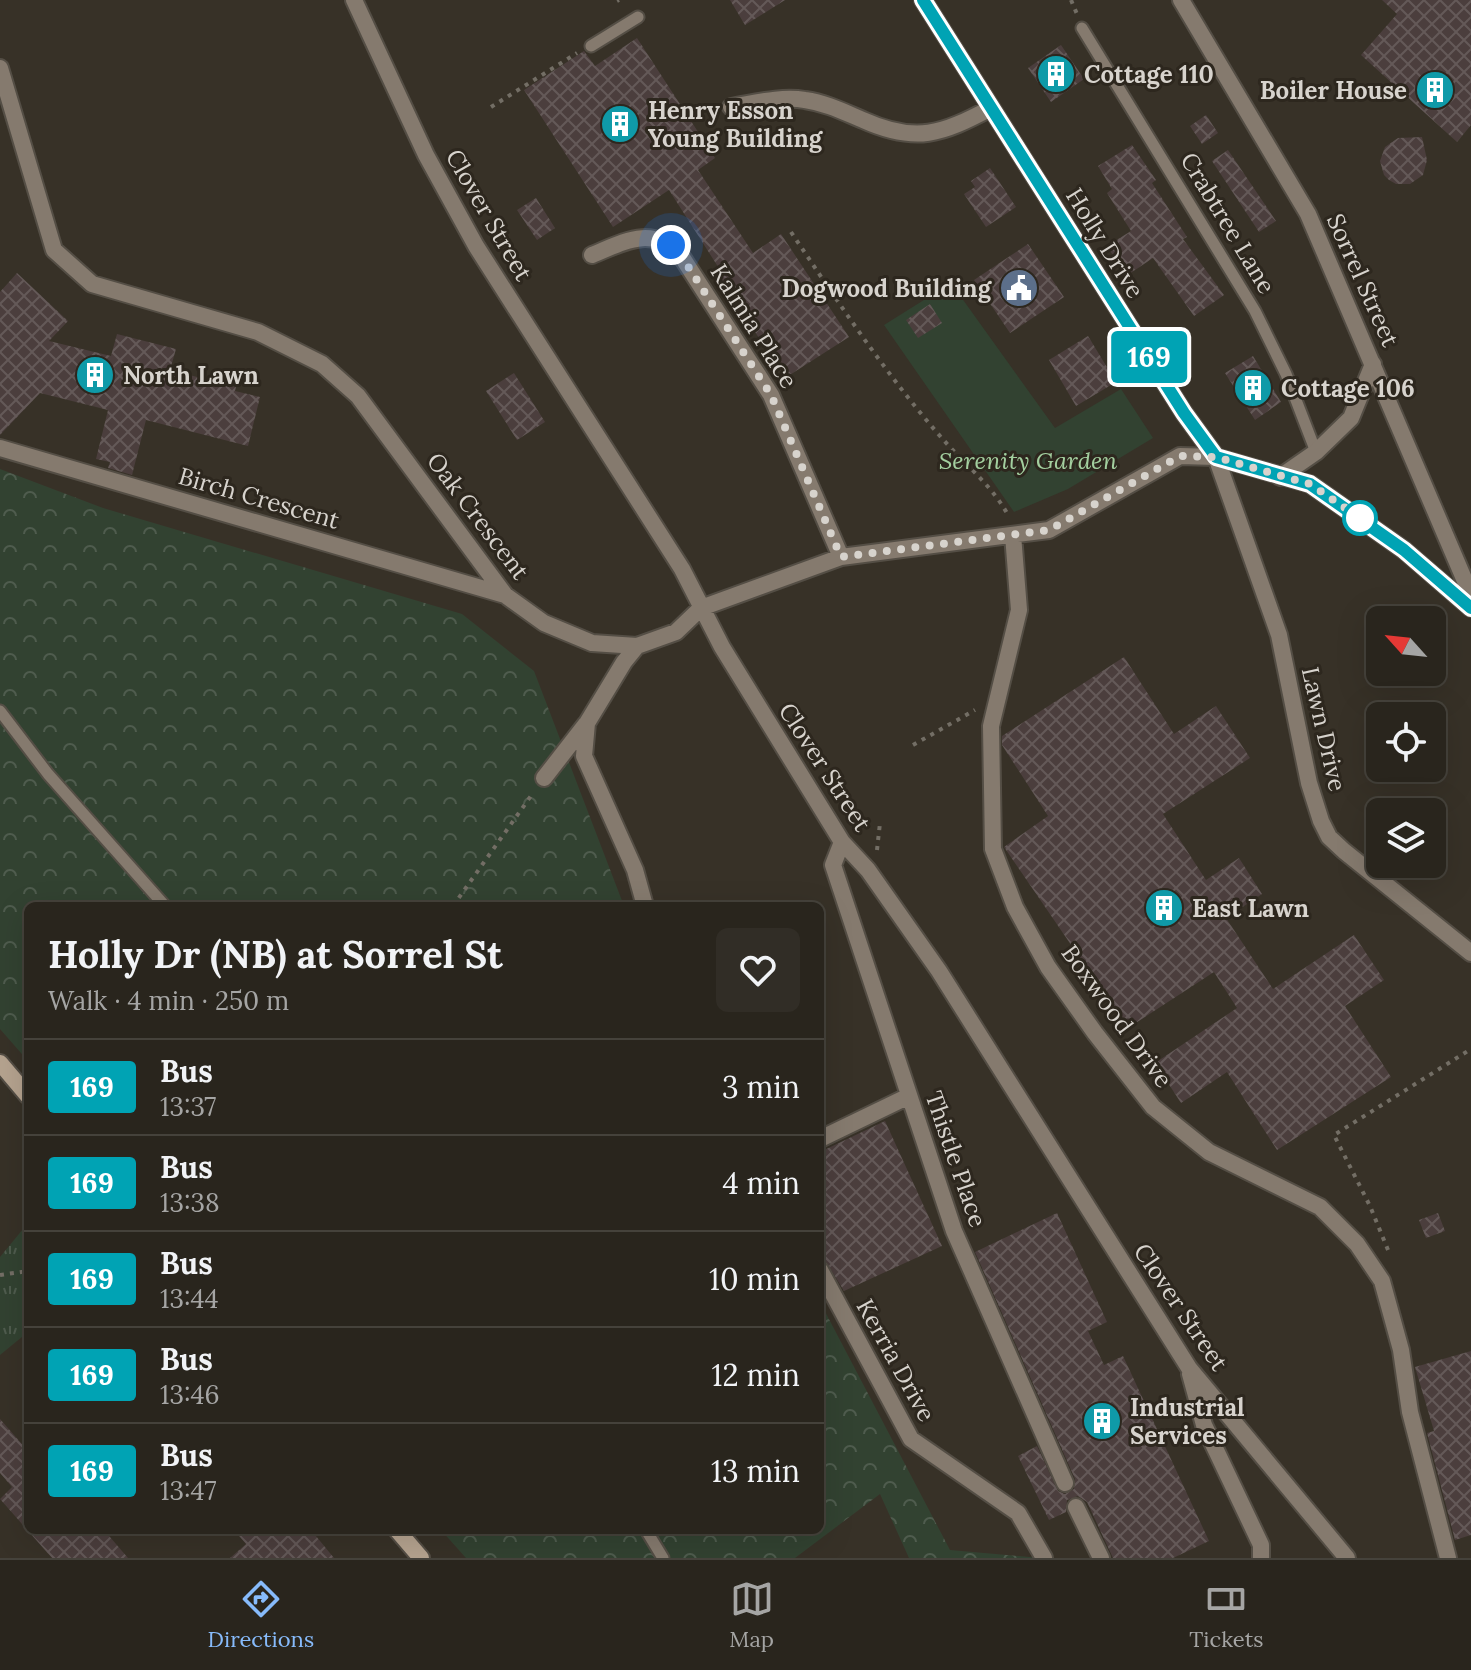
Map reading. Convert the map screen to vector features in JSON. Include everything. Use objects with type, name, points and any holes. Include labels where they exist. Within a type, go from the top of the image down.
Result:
[{"type":"street","name":"Clover Street","points":[[354,0],[426,155],[476,246],[682,569],[701,608],[842,842],[868,870],[939,971],[1189,1368],[1347,1558]]},
{"type":"street","name":"Holly Drive","points":[[923,0],[1184,413],[1216,457]]},
{"type":"street","name":"Sorrel Street","points":[[1181,0],[1308,214],[1471,595]]},
{"type":"street","name":"Oak Crescent","points":[[0,68],[54,250],[92,284],[258,332],[322,364],[358,396],[505,595],[544,623],[592,643],[637,646],[676,632],[701,608],[841,557],[1049,530],[1180,456],[1216,457]]},
{"type":"street","points":[[731,107],[779,99],[803,99],[828,105],[881,128],[906,135],[930,135],[956,127],[991,108]]},
{"type":"street","name":"Kalmia Place","points":[[592,255],[633,239],[647,237],[671,245],[680,254],[771,395],[841,557]]},
{"type":"street","points":[[1280,477],[1316,452],[1351,418],[1373,364]]},
{"type":"street","name":"Birch Crescent","points":[[0,448],[505,595]]},
{"type":"street","points":[[1216,457],[1310,484],[1404,550],[1471,608]]},
{"type":"street","name":"Lawn Drive","points":[[1216,457],[1279,635],[1309,783],[1329,837],[1471,953]]},
{"type":"street","name":"Boxwood Drive","points":[[1013,535],[1019,610],[991,726],[993,849],[1015,907],[1048,967],[1153,1107],[1209,1152],[1320,1207],[1357,1244],[1382,1281],[1401,1350],[1410,1412],[1448,1558]]},
{"type":"street","points":[[544,778],[587,723],[637,646]]},
{"type":"street","points":[[587,723],[584,756],[635,870],[644,902]]},
{"type":"street","name":"Thistle Place","points":[[842,842],[833,865],[954,1231],[1065,1483]]},
{"type":"street","points":[[0,1063],[24,1091]]},
{"type":"street","points":[[824,1137],[909,1096]]},
{"type":"street","name":"Kerria Drive","points":[[824,1277],[911,1439],[1018,1513],[1044,1558]]},
{"type":"street","points":[[1189,1368],[1204,1425],[1261,1545],[1261,1558]]},
{"type":"street","points":[[1076,1507],[1101,1558]]},
{"type":"street","points":[[400,1534],[421,1558]]},
{"type":"lane","points":[[591,46],[638,17]]},
{"type":"lane","name":"Crabtree Lane","points":[[1082,28],[1127,97],[1255,311],[1286,374],[1316,452]]},
{"type":"lane","points":[[0,711],[48,774],[161,902]]},
{"type":"lane","points":[[648,1534],[663,1558]]},
{"type":"path","points":[[491,107],[569,58]]},
{"type":"path","points":[[791,232],[864,339],[941,437],[1001,502],[1009,516],[1013,535]]},
{"type":"path","points":[[913,745],[998,697]]},
{"type":"path","points":[[456,902],[544,778]]},
{"type":"path","points":[[1382,1281],[1393,1262],[1370,1206],[1334,1135],[1471,1049]]},
{"type":"path","points":[[0,1275],[24,1272]]},
{"type":"green space","name":"Serenity Garden","points":[[951,283],[1055,428],[1121,389],[1153,438],[1068,489],[1014,512],[884,325]]},
{"type":"green space","points":[[0,469],[103,508],[462,614],[534,671],[622,902],[24,902],[24,1056],[0,1029]]},
{"type":"green space","points":[[24,1228],[24,1335],[0,1355],[0,1257]]},
{"type":"green space","points":[[824,1310],[950,1550],[1040,1558],[909,1558],[880,1494],[795,1558],[466,1558],[445,1534],[824,1534]]},
{"type":"building","points":[[730,0],[785,0],[745,25]]},
{"type":"building","name":"Boiler House","points":[[1382,0],[1471,0],[1471,125],[1457,142],[1361,55],[1397,14]]},
{"type":"building","name":"Henry Esson Young Building","points":[[637,38],[715,158],[698,170],[753,253],[781,234],[849,337],[785,378],[718,275],[722,273],[669,190],[613,227],[524,90],[584,51],[595,66]]},
{"type":"building","name":"Cottage 110","points":[[1061,45],[1084,79],[1051,102],[1028,68]]},
{"type":"building","points":[[1206,115],[1218,133],[1202,144],[1190,126]]},
{"type":"building","points":[[1422,137],[1427,160],[1423,175],[1410,184],[1396,184],[1389,180],[1380,161],[1385,147],[1398,138]]},
{"type":"building","points":[[1132,145],[1156,180],[1152,183],[1187,237],[1183,239],[1224,295],[1194,316],[1153,258],[1126,276],[1107,246],[1131,231],[1107,193],[1112,189],[1098,166]]},
{"type":"building","points":[[1228,150],[1276,221],[1259,232],[1212,161]]},
{"type":"building","points":[[990,168],[1016,207],[986,227],[964,194],[975,187],[971,181]]},
{"type":"building","points":[[536,198],[555,228],[537,240],[517,210]]},
{"type":"building","name":"Dogwood Building","points":[[1028,244],[1064,297],[1010,333],[974,280]]},
{"type":"building","name":"North Lawn","points":[[17,273],[68,321],[49,341],[111,356],[117,334],[176,349],[170,370],[236,387],[235,391],[260,397],[248,446],[146,420],[132,475],[108,468],[110,462],[96,459],[108,410],[40,393],[0,435],[0,292]]},
{"type":"building","points":[[930,304],[942,323],[918,338],[906,320]]},
{"type":"building","points":[[1088,336],[1116,382],[1076,406],[1049,360]]},
{"type":"building","name":"Cottage 106","points":[[1253,356],[1281,402],[1255,420],[1225,373]]},
{"type":"building","points":[[514,373],[545,422],[517,440],[486,391]]},
{"type":"building","name":"East Lawn","points":[[1124,657],[1174,734],[1216,706],[1250,758],[1163,814],[1206,880],[1239,858],[1262,894],[1226,918],[1273,989],[1354,935],[1384,980],[1345,1006],[1391,1077],[1277,1150],[1227,1072],[1181,1103],[1155,1063],[1237,1008],[1214,972],[1128,1028],[1004,847],[1048,816],[1002,745],[1002,736]]},
{"type":"building","points":[[885,1121],[942,1246],[844,1291],[824,1258],[824,1150]]},
{"type":"building","name":"Industrial Services","points":[[1057,1213],[1107,1322],[1088,1331],[1104,1365],[1123,1356],[1209,1541],[1173,1558],[1113,1558],[1087,1502],[1078,1496],[1067,1500],[1066,1512],[1049,1520],[1018,1456],[1037,1446],[1058,1491],[1065,1494],[1074,1489],[1075,1479],[975,1252]]},
{"type":"building","points":[[1438,1213],[1445,1231],[1426,1238],[1419,1220]]},
{"type":"building","points":[[1471,1351],[1471,1535],[1455,1540],[1427,1433],[1434,1431],[1415,1367]]},
{"type":"building","points":[[0,1419],[24,1446],[24,1526],[0,1499],[12,1487],[0,1473]]},
{"type":"building","points":[[31,1534],[107,1534],[128,1558],[52,1558]]},
{"type":"building","points":[[237,1534],[314,1534],[334,1558],[230,1558],[246,1544]]},
{"type":"bus line","name":"169","points":[[923,0],[1184,413],[1216,457],[1310,484],[1404,550],[1471,608]]},
{"type":"place","name":"Cottage 110","points":[[1056,74]]},
{"type":"place","name":"Boiler House","points":[[1435,90]]},
{"type":"place","name":"Henry Esson Young Building","points":[[620,124]]},
{"type":"place","name":"Dogwood Building","points":[[1019,288]]},
{"type":"place","name":"North Lawn","points":[[95,375]]},
{"type":"place","name":"Cottage 106","points":[[1253,388]]},
{"type":"place","name":"East Lawn","points":[[1164,908]]},
{"type":"place","name":"Industrial Services","points":[[1102,1421]]},
{"type":"route","points":[[671,245],[680,254],[771,395],[841,557],[1049,530],[1180,456],[1216,457],[1310,484],[1360,518]]}]
